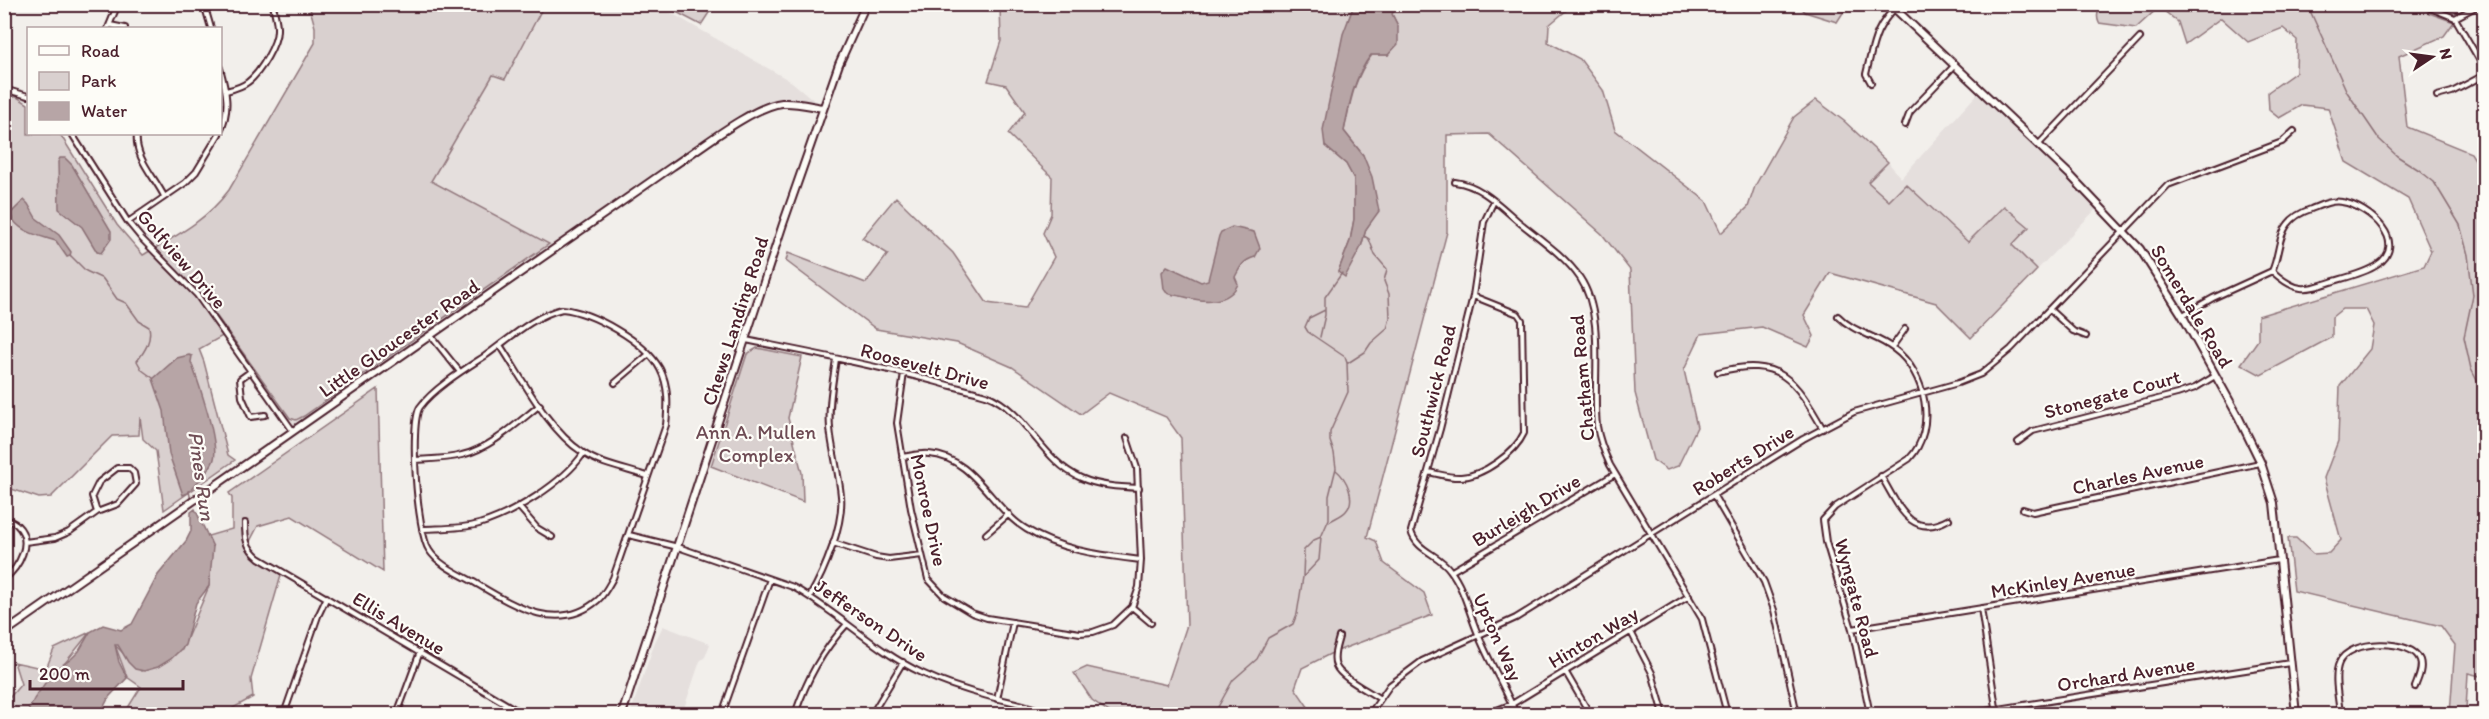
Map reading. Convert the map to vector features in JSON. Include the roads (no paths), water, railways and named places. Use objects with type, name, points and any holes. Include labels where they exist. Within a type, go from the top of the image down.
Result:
[{"type":"main road","name":"Chews Landing Road","points":[[622,714],[823,108],[866,4]]},
{"type":"main road","name":"Somerdale Road","points":[[1894,6],[2124,230],[2159,276],[2182,315],[2261,463],[2274,503],[2296,714]]},
{"type":"main road","name":"Little Gloucester Road","points":[[4,633],[673,166],[757,111],[780,103],[823,108]]},
{"type":"street","points":[[109,27],[118,4]]},
{"type":"street","points":[[204,4],[211,27]]},
{"type":"street","points":[[226,91],[242,86],[251,80],[266,58],[276,39],[277,29],[273,4]]},
{"type":"street","points":[[2420,4],[2455,18],[2484,68]]},
{"type":"street","points":[[2455,18],[2481,4]]},
{"type":"street","points":[[1871,83],[1866,74],[1876,31],[1894,6]]},
{"type":"street","points":[[2038,145],[2140,38]]},
{"type":"street","points":[[1905,125],[1910,112],[1954,66]]},
{"type":"street","points":[[2437,96],[2452,92],[2484,75]]},
{"type":"street","points":[[222,76],[226,91],[227,111],[222,126]]},
{"type":"street","points":[[4,89],[27,96]]},
{"type":"street","name":"Roberts Drive","points":[[1370,714],[1403,673],[1422,661],[1516,618],[1823,429],[1854,412],[1923,394],[1981,374],[2011,349],[2168,185],[2282,142],[2294,131]]},
{"type":"street","name":"Golfview Drive","points":[[73,135],[128,222],[141,239],[193,290],[293,432]]},
{"type":"street","points":[[137,135],[142,159],[164,196]]},
{"type":"street","points":[[128,222],[185,183],[196,172],[218,135]]},
{"type":"street","name":"Chatham Road","points":[[1455,182],[1471,186],[1494,201],[1557,253],[1571,267],[1584,286],[1592,311],[1595,331],[1600,443],[1615,474],[1702,619],[1727,714]]},
{"type":"street","name":"Southwick Road","points":[[1452,571],[1442,560],[1417,545],[1413,539],[1413,523],[1473,296],[1484,222],[1494,201]]},
{"type":"street","points":[[2342,202],[2359,206],[2374,216],[2383,227],[2388,240],[2387,253],[2379,264],[2317,287],[2302,290],[2294,288],[2272,272],[2285,226],[2301,213],[2321,205],[2342,202]]},
{"type":"street","points":[[2182,315],[2205,302],[2272,272]]},
{"type":"street","points":[[1428,472],[1452,477],[1472,475],[1506,455],[1521,441],[1524,433],[1522,320],[1518,314],[1473,296]]},
{"type":"street","points":[[562,309],[577,310],[616,330],[649,354],[660,368],[668,402],[666,424],[613,578],[600,599],[586,609],[565,616],[531,614],[440,561],[430,552],[424,542],[419,513],[415,460],[417,414],[421,406],[460,372],[500,345],[545,313],[562,309]]},
{"type":"street","points":[[2049,309],[2073,331],[2086,336]]},
{"type":"street","points":[[1838,316],[1848,327],[1892,347],[1905,329]]},
{"type":"street","points":[[430,336],[460,372]]},
{"type":"street","name":"Roosevelt Drive","points":[[746,340],[904,373],[986,396],[1006,406],[1044,449],[1080,478],[1106,486],[1139,488]]},
{"type":"street","points":[[500,345],[558,429],[583,454],[647,476]]},
{"type":"street","name":"Wyngate Road","points":[[1870,714],[1852,628],[1826,542],[1823,520],[1834,507],[1909,459],[1920,445],[1925,430],[1923,394],[1911,365],[1892,347]]},
{"type":"street","points":[[615,383],[649,354]]},
{"type":"street","points":[[810,596],[833,543],[841,496],[830,426],[830,398],[836,359]]},
{"type":"street","points":[[1718,372],[1749,366],[1766,367],[1782,375],[1796,386],[1823,429]]},
{"type":"street","points":[[251,370],[239,381],[246,408],[252,418],[265,415]]},
{"type":"street","name":"Monroe Drive","points":[[904,373],[897,423],[910,509],[928,579],[944,596],[972,613],[1080,633],[1093,632],[1113,625],[1132,607]]},
{"type":"street","name":"Stonegate Court","points":[[2018,442],[2033,431],[2177,394],[2195,388],[2216,376]]},
{"type":"street","points":[[415,460],[461,455],[475,451],[540,405]]},
{"type":"street","points":[[1127,438],[1137,468],[1139,488],[1141,560],[1139,587],[1132,607],[1151,623]]},
{"type":"street","points":[[422,529],[477,525],[518,506],[567,472],[583,454]]},
{"type":"street","points":[[902,457],[929,454],[962,467],[1024,528],[1054,544],[1091,554],[1141,560]]},
{"type":"street","name":"Charles Avenue","points":[[2023,508],[2033,512],[2261,463]]},
{"type":"street","points":[[25,542],[56,538],[69,532],[97,512],[118,504],[136,484],[134,473],[129,468],[123,466],[110,471],[99,482],[92,496],[97,512]]},
{"type":"street","name":"Burleigh Drive","points":[[1452,571],[1615,474]]},
{"type":"street","points":[[1881,476],[1905,515],[1912,522],[1927,526],[1949,519]]},
{"type":"street","points":[[1714,496],[1764,582],[1774,610],[1797,714]]},
{"type":"street","points":[[518,506],[537,528],[552,537]]},
{"type":"street","points":[[986,534],[1009,514]]},
{"type":"street","points":[[4,518],[17,525],[25,542],[20,562],[14,572],[4,579]]},
{"type":"street","name":"Ellis Avenue","points":[[245,523],[248,549],[259,558],[523,714]]},
{"type":"street","name":"Jefferson Drive","points":[[629,535],[678,547],[793,587],[810,596],[847,624],[922,673],[1048,714]]},
{"type":"street","points":[[833,543],[876,557],[890,559],[922,555]]},
{"type":"street","name":"McKinley Avenue","points":[[1852,628],[2279,560]]},
{"type":"street","name":"Upton Way","points":[[1452,571],[1479,636],[1516,714]]},
{"type":"street","points":[[722,714],[770,579]]},
{"type":"street","name":"Hinton Way","points":[[1487,714],[1512,704],[1689,596]]},
{"type":"street","points":[[285,714],[318,616],[327,597]]},
{"type":"street","points":[[1981,608],[1996,712]]},
{"type":"street","points":[[997,699],[1013,622]]},
{"type":"street","points":[[795,714],[814,666],[830,642],[847,624]]},
{"type":"street","points":[[1630,632],[1652,673],[1664,714]]},
{"type":"street","points":[[1339,637],[1335,657],[1336,667],[1343,675],[1380,699]]},
{"type":"street","points":[[2340,714],[2339,663],[2352,649],[2372,644],[2415,652],[2421,665],[2415,687]]},
{"type":"street","points":[[397,714],[420,652]]},
{"type":"street","points":[[872,714],[903,662]]},
{"type":"street","name":"Orchard Avenue","points":[[1967,714],[1996,712],[2290,663]]},
{"type":"street","points":[[1565,671],[1590,714]]},
{"type":"street","points":[[510,714],[513,709]]},
{"type":"water","points":[[1354,5],[1397,5],[1392,14],[1398,26],[1398,44],[1388,55],[1371,55],[1365,63],[1356,82],[1348,111],[1344,131],[1363,155],[1372,177],[1379,211],[1366,229],[1361,247],[1345,277],[1338,272],[1350,241],[1354,219],[1354,179],[1346,164],[1325,146],[1323,130],[1343,34]]},
{"type":"water","points":[[60,158],[65,158],[72,165],[111,231],[111,239],[101,253],[97,252],[82,227],[59,209],[58,162]]},
{"type":"water","points":[[24,200],[36,218],[59,235],[71,252],[70,256],[67,257],[56,241],[29,232],[18,225],[10,214]]},
{"type":"water","points":[[1232,227],[1254,232],[1260,248],[1255,257],[1247,260],[1241,267],[1235,277],[1238,284],[1234,291],[1215,300],[1192,299],[1166,292],[1162,272],[1167,266],[1201,282],[1208,280],[1219,236],[1221,232]]},
{"type":"water","points":[[192,356],[191,362],[207,411],[215,450],[210,467],[188,493],[183,495],[169,454],[164,411],[153,379],[177,358]]},
{"type":"water","points":[[195,509],[213,547],[209,586],[196,603],[185,645],[171,659],[158,667],[144,671],[135,669],[118,645],[115,645],[119,662],[127,678],[109,697],[100,714],[27,714],[34,699],[54,670],[79,651],[90,632],[103,625],[121,630],[132,624],[158,575],[186,541],[191,531],[191,512]]},
{"type":"waterway","points":[[2307,4],[2347,92],[2379,139],[2397,156],[2434,182],[2460,225],[2468,255],[2473,295],[2464,337],[2471,369],[2483,392],[2484,412]]},
{"type":"waterway","points":[[1348,363],[1365,352],[1371,343],[1387,329],[1390,318],[1389,294],[1384,281],[1387,269],[1375,255],[1369,239],[1364,236]]},
{"type":"waterway","name":"Pines Run","points":[[70,255],[86,271],[103,279],[117,299],[126,303],[139,321],[149,327],[150,336],[147,345],[137,361],[142,370],[153,378]]},
{"type":"waterway","points":[[1320,337],[1325,315],[1325,297],[1342,273]]},
{"type":"waterway","points":[[1208,714],[1218,707],[1233,680],[1257,659],[1268,638],[1293,624],[1297,614],[1303,577],[1319,560],[1321,537],[1329,519],[1329,496],[1336,468],[1330,432],[1348,392],[1345,357],[1308,332],[1305,327],[1309,318],[1325,310]]},
{"type":"waterway","points":[[1329,522],[1344,513],[1350,501],[1349,489],[1336,470]]},
{"type":"waterway","name":"Pines Run","points":[[189,491],[191,501]]},
{"type":"waterway","points":[[1303,576],[1304,550],[1314,540],[1321,537]]},
{"type":"park label","name":"Ann A. Mullen Complex","points":[[756,444]]}]
